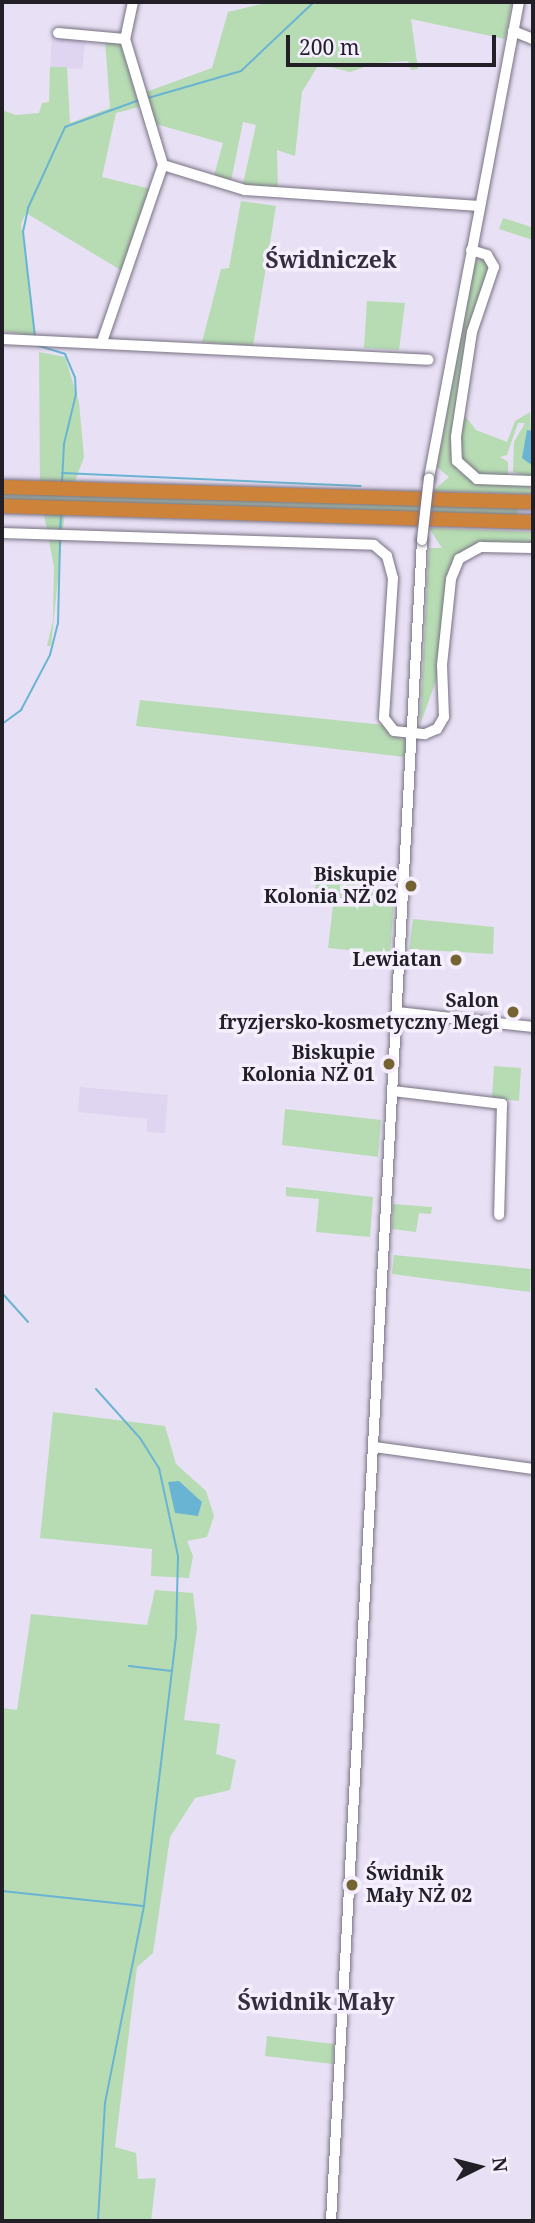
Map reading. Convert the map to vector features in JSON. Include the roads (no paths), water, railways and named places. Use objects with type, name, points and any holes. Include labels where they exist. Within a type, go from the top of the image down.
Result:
[{"type":"highway","points":[[6,487],[533,502]]},
{"type":"highway","points":[[7,507],[533,522]]},
{"type":"street","points":[[102,342],[163,164],[125,39],[133,2]]},
{"type":"street","points":[[331,2221],[422,540],[429,478],[519,2]]},
{"type":"street","points":[[513,31],[533,39]]},
{"type":"street","points":[[58,33],[125,39]]},
{"type":"street","points":[[163,164],[245,190],[479,205]]},
{"type":"street","points":[[471,250],[487,256],[494,267],[471,332],[456,437],[457,461],[477,479],[533,481]]},
{"type":"street","points":[[2,339],[428,360]]},
{"type":"street","points":[[2,533],[374,545],[387,556],[393,578],[384,718],[394,730],[413,734],[434,732],[444,717],[442,665],[452,579],[458,559],[481,547],[533,548]]},
{"type":"street","points":[[397,1012],[533,1027]]},
{"type":"street","points":[[393,1091],[502,1104],[499,1215]]},
{"type":"street","points":[[373,1447],[533,1468]]},
{"type":"water","points":[[527,430],[533,431],[533,466],[522,458]]},
{"type":"water","points":[[179,1481],[202,1502],[198,1516],[175,1513],[168,1482]]},
{"type":"waterway","points":[[148,98],[241,71],[314,2]]},
{"type":"waterway","points":[[35,337],[23,232],[28,208],[65,127],[139,100]]},
{"type":"waterway","points":[[36,345],[65,354],[75,377],[76,394],[64,444],[62,482]]},
{"type":"waterway","points":[[62,473],[361,486]]},
{"type":"waterway","points":[[60,531],[61,516]]},
{"type":"waterway","points":[[2,724],[21,710],[50,655],[58,624],[60,540]]},
{"type":"waterway","points":[[2,1293],[28,1322]]},
{"type":"waterway","points":[[96,1389],[140,1438],[159,1468],[178,1556],[176,1637],[144,1906],[105,2103],[98,2221]]},
{"type":"waterway","points":[[129,1666],[172,1671]]},
{"type":"waterway","points":[[2,1891],[143,1906]]},
{"type":"place","name":"Biskupie Kolonia NŻ 02","points":[[411,886]]},
{"type":"place","name":"Lewiatan","points":[[456,960]]},
{"type":"place","name":"Salon fryzjersko-kosmetyczny Megi","points":[[513,1012]]},
{"type":"place","name":"Biskupie Kolonia NŻ 01","points":[[389,1064]]},
{"type":"place","name":"Świdnik Mały NŻ 02","points":[[352,1885]]},
{"type":"district","name":"Świdniczek","points":[[331,259]]},
{"type":"district","name":"Świdnik Mały","points":[[316,2001]]}]
